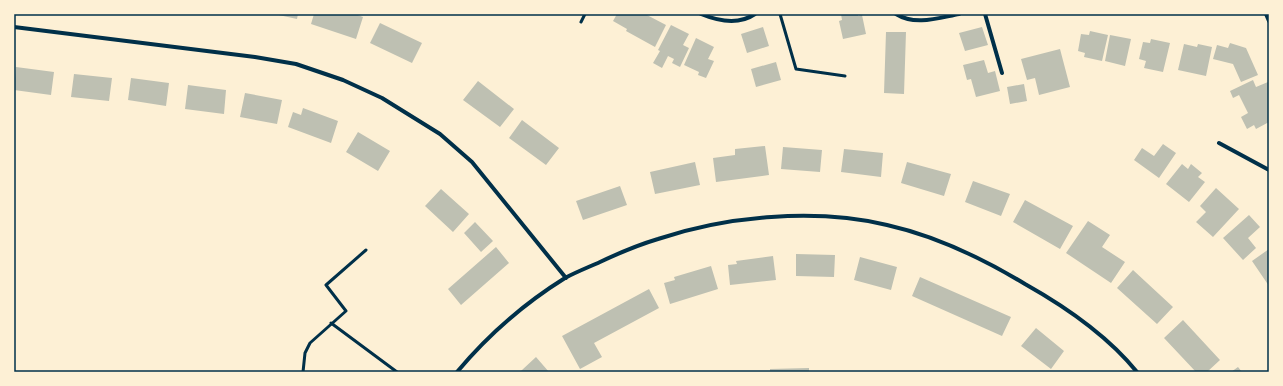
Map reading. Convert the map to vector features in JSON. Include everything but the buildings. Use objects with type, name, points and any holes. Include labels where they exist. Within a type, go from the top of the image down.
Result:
[{"type":"street","points":[[701,14],[710,18],[726,21],[739,20],[755,14]]},
{"type":"street","points":[[896,14],[912,21],[929,20],[959,14]]},
{"type":"street","points":[[985,14],[1002,73]]},
{"type":"street","points":[[1266,14],[1269,21]]},
{"type":"street","points":[[14,27],[255,56],[296,64],[343,80],[382,98],[440,134],[472,162],[566,278]]},
{"type":"street","points":[[1219,143],[1269,170]]},
{"type":"street","points":[[457,372],[489,339],[523,308],[566,278],[631,248],[688,230],[716,224],[806,215],[886,224],[922,235],[993,265],[1067,309],[1100,335],[1137,372]]},
{"type":"lane","points":[[581,22],[585,14]]},
{"type":"lane","points":[[780,14],[796,69],[845,76]]},
{"type":"lane","points":[[303,372],[305,353],[310,343],[346,311],[326,285],[366,250]]},
{"type":"lane","points":[[331,323],[397,372]]}]
